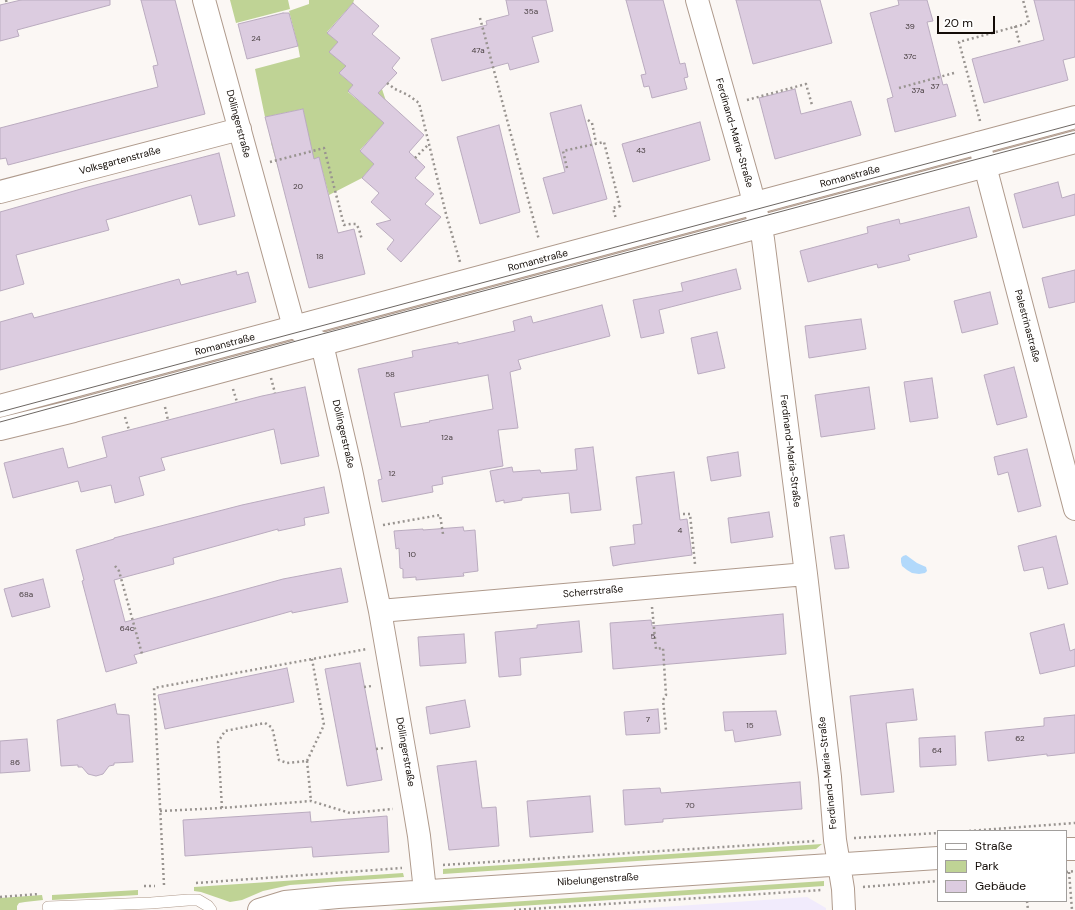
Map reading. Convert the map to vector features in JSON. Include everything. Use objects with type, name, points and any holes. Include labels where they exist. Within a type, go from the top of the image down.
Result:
[{"type":"street","name":"Döllingerstraße","points":[[204,0],[294,327]]},
{"type":"street","name":"Ferdinand-Maria-Straße","points":[[697,0],[763,239],[806,574],[830,777],[835,840],[843,888],[844,910]]},
{"type":"street","name":"Romanstraße","points":[[0,406],[1075,117]]},
{"type":"street","name":"Volksgartenstraße","points":[[0,192],[240,129]]},
{"type":"street","name":"Palestrinastraße","points":[[982,142],[985,166],[1075,509]]},
{"type":"street","points":[[0,429],[82,409],[1075,142]]},
{"type":"street","points":[[294,327],[322,344]]},
{"type":"street","name":"Döllingerstraße","points":[[322,344],[351,470],[380,611],[414,806],[425,891]]},
{"type":"street","name":"Scherrstraße","points":[[380,611],[806,574]]},
{"type":"street","name":"Nibelungenstraße","points":[[259,910],[285,902],[318,898],[937,858]]},
{"type":"lane","points":[[48,908],[198,900],[208,906],[211,910]]},
{"type":"path","points":[[6,0],[7,4]]},
{"type":"path","points":[[982,142],[959,42],[1029,23],[1024,0]]},
{"type":"path","points":[[480,18],[544,260]]},
{"type":"path","points":[[1015,26],[1020,45]]},
{"type":"path","points":[[899,88],[954,73]]},
{"type":"path","points":[[387,83],[419,103],[446,214],[461,265]]},
{"type":"path","points":[[727,105],[806,84],[812,105]]},
{"type":"path","points":[[588,120],[592,123],[596,143]]},
{"type":"path","points":[[567,168],[563,151],[604,142],[620,206],[613,208],[621,239]]},
{"type":"path","points":[[415,158],[429,143]]},
{"type":"path","points":[[250,167],[324,148],[344,225],[356,224],[362,240]]},
{"type":"path","points":[[270,372],[275,393]]},
{"type":"path","points":[[232,382],[237,402]]},
{"type":"path","points":[[163,400],[168,420]]},
{"type":"path","points":[[124,411],[129,430]]},
{"type":"path","points":[[683,514],[690,514],[697,583]]},
{"type":"path","points":[[363,528],[440,515],[443,534]]},
{"type":"path","points":[[115,566],[119,571],[142,654]]},
{"type":"path","points":[[650,587],[656,649],[663,648],[666,695],[663,700],[666,730]]},
{"type":"path","points":[[164,885],[154,688],[386,645]]},
{"type":"path","points":[[311,801],[307,761],[324,725],[312,659]]},
{"type":"path","points":[[222,808],[218,742],[225,731],[265,724],[271,727],[273,731],[279,760],[287,763],[307,761]]},
{"type":"path","points":[[160,811],[311,801],[350,814],[414,806]]},
{"type":"path","points":[[982,830],[1075,823]]},
{"type":"path","points":[[195,883],[937,833]]},
{"type":"path","points":[[1072,910],[1067,872],[1075,871]]},
{"type":"path","points":[[514,910],[937,881]]},
{"type":"path","points":[[143,886],[172,885]]},
{"type":"path","points":[[0,898],[39,894]]},
{"type":"shaded area","points":[[807,897],[826,908],[826,910],[620,910]]},
{"type":"green space","points":[[230,0],[288,0],[290,9],[236,23]]},
{"type":"green space","points":[[309,0],[354,0],[327,32],[338,42],[330,52],[346,66],[339,73],[353,85],[348,92],[366,107],[382,89],[391,116],[360,150],[374,164],[362,178],[329,195],[319,158],[278,168],[271,143],[308,135],[303,109],[265,117],[255,69],[300,57],[289,11],[309,4]]},
{"type":"green space","points":[[822,844],[816,849],[443,874],[443,869]]},
{"type":"green space","points":[[403,873],[404,877],[290,885],[263,891],[242,900],[230,902],[194,891],[194,887]]},
{"type":"green space","points":[[824,881],[824,886],[459,910],[390,910]]},
{"type":"green space","points":[[138,890],[138,895],[52,900],[52,895]]},
{"type":"green space","points":[[42,895],[43,900],[19,903],[17,910],[0,910],[0,898]]},
{"type":"water","points":[[906,555],[917,563],[926,567],[927,571],[919,574],[912,573],[907,570],[902,566],[901,562],[901,558]]},
{"type":"building","points":[[21,0],[110,0],[110,5],[17,30],[19,36],[0,41],[0,5]]},
{"type":"building","points":[[141,0],[175,0],[205,114],[8,165],[6,158],[0,159],[0,128],[158,87],[153,66],[158,65]]},
{"type":"building","points":[[506,0],[546,0],[553,31],[532,37],[539,62],[510,70],[508,63],[442,81],[431,39],[487,25],[486,21],[509,15]]},
{"type":"building","points":[[626,0],[663,0],[680,64],[685,63],[688,77],[684,78],[687,89],[652,98],[649,86],[644,87],[641,75],[646,74]]},
{"type":"building","points":[[736,0],[820,0],[832,43],[753,64]]},
{"type":"building","points":[[898,0],[927,0],[933,21],[927,22],[943,85],[947,84],[956,116],[895,132],[887,99],[893,97],[870,13],[899,5]]},
{"type":"building","points":[[1034,0],[1075,0],[1075,57],[1063,60],[1068,80],[984,103],[972,59],[1044,40]]},
{"type":"building","points":[[353,3],[379,26],[372,34],[400,58],[392,68],[397,73],[378,93],[424,135],[409,152],[425,167],[415,178],[434,194],[425,204],[441,217],[401,262],[387,249],[394,240],[376,224],[391,220],[371,202],[379,193],[362,178],[374,164],[360,151],[384,123],[348,91],[353,85],[339,73],[346,66],[329,52],[338,42],[327,33]]},
{"type":"building","points":[[283,13],[289,13],[298,46],[247,59],[238,24]]},
{"type":"building","points":[[795,89],[801,114],[851,101],[861,135],[775,159],[759,98]]},
{"type":"building","points":[[581,105],[607,199],[553,214],[543,178],[565,172],[550,113]]},
{"type":"building","points":[[303,109],[314,159],[319,157],[338,233],[354,229],[365,274],[309,288],[265,117]]},
{"type":"building","points":[[700,122],[710,160],[633,182],[622,144]]},
{"type":"building","points":[[499,125],[520,212],[480,224],[457,137]]},
{"type":"building","points":[[219,153],[235,216],[199,225],[191,195],[106,220],[109,230],[16,255],[24,284],[0,291],[0,212],[88,187]]},
{"type":"building","points":[[1058,182],[1062,198],[1075,194],[1075,215],[1023,228],[1014,194]]},
{"type":"building","points":[[969,207],[977,237],[908,255],[910,260],[878,268],[877,264],[808,282],[800,251],[868,233],[867,227],[899,219],[900,224]]},
{"type":"building","points":[[736,269],[741,289],[659,310],[664,333],[641,338],[633,300],[683,291],[681,283]]},
{"type":"building","points":[[1075,270],[1075,302],[1049,308],[1042,278]]},
{"type":"building","points":[[236,271],[237,275],[248,272],[256,302],[0,370],[0,322],[32,313],[34,318],[179,279],[181,285]]},
{"type":"building","points":[[990,292],[998,324],[962,333],[954,301]]},
{"type":"building","points":[[602,305],[610,336],[518,360],[521,369],[510,372],[518,428],[498,430],[503,466],[442,477],[443,484],[432,486],[433,492],[382,502],[378,480],[382,479],[358,369],[413,357],[412,351],[458,342],[458,344],[515,331],[513,321],[531,316],[533,323]],"holes":[[[488,375],[493,409],[401,427],[394,393]]]},
{"type":"building","points":[[861,319],[866,349],[809,358],[805,326]]},
{"type":"building","points":[[717,332],[725,368],[698,374],[691,338]]},
{"type":"building","points":[[1014,367],[1027,417],[997,425],[984,375]]},
{"type":"building","points":[[932,378],[938,418],[910,422],[904,382]]},
{"type":"building","points":[[305,387],[319,456],[281,464],[274,429],[161,458],[165,470],[139,477],[144,495],[115,503],[111,485],[81,492],[78,481],[13,498],[4,463],[63,448],[68,468],[107,457],[102,437],[262,396]]},
{"type":"building","points":[[869,387],[875,429],[821,437],[815,395]]},
{"type":"building","points":[[593,447],[601,510],[571,513],[569,493],[522,498],[522,500],[504,503],[504,500],[496,502],[490,471],[512,467],[513,472],[540,470],[541,473],[577,470],[575,449]]},
{"type":"building","points":[[1027,449],[1041,506],[1018,512],[1008,472],[998,475],[994,457]]},
{"type":"building","points":[[738,452],[741,476],[711,481],[707,457]]},
{"type":"building","points":[[674,472],[680,520],[687,519],[692,555],[613,566],[610,547],[635,544],[633,525],[642,524],[636,477]]},
{"type":"building","points":[[324,487],[329,513],[304,518],[305,525],[278,531],[278,529],[173,558],[174,564],[114,580],[125,622],[283,579],[341,568],[348,602],[292,613],[292,611],[134,655],[137,663],[106,672],[82,581],[84,580],[76,550],[114,538],[242,505]]},
{"type":"building","points":[[769,512],[773,537],[731,543],[728,518]]},
{"type":"building","points":[[463,527],[464,531],[475,530],[478,571],[463,573],[464,576],[416,580],[416,577],[403,578],[403,569],[400,568],[399,548],[396,549],[394,531]]},
{"type":"building","points":[[844,535],[849,568],[835,569],[830,537]]},
{"type":"building","points":[[1056,536],[1068,584],[1048,589],[1043,567],[1024,571],[1018,546]]},
{"type":"building","points":[[43,579],[50,607],[12,617],[4,589]]},
{"type":"building","points":[[783,614],[786,654],[613,669],[610,623],[651,620],[652,626]]},
{"type":"building","points":[[579,621],[582,652],[520,658],[521,675],[499,677],[495,632],[537,628],[537,625]]},
{"type":"building","points":[[1064,624],[1070,651],[1075,649],[1075,666],[1040,674],[1030,633]]},
{"type":"building","points":[[464,634],[466,663],[420,666],[418,637]]},
{"type":"building","points":[[360,663],[382,780],[347,786],[325,669]]},
{"type":"building","points":[[287,668],[294,702],[165,729],[158,695]]},
{"type":"building","points":[[913,689],[917,720],[886,723],[894,792],[861,795],[850,696]]},
{"type":"building","points":[[465,700],[470,727],[430,734],[426,707]]},
{"type":"building","points":[[115,704],[117,714],[129,715],[133,762],[114,763],[114,765],[109,766],[103,774],[96,776],[88,774],[82,767],[78,767],[78,765],[61,766],[57,720]]},
{"type":"building","points":[[658,709],[660,733],[626,735],[624,712]]},
{"type":"building","points":[[776,711],[781,735],[735,742],[733,730],[725,731],[723,712]]},
{"type":"building","points":[[1075,715],[1075,753],[1047,756],[1047,754],[988,761],[985,732],[1044,726],[1044,718]]},
{"type":"building","points":[[955,736],[956,765],[920,767],[919,738]]},
{"type":"building","points":[[27,739],[30,771],[0,773],[0,741]]},
{"type":"building","points":[[476,761],[482,808],[496,807],[499,846],[449,850],[437,766]]},
{"type":"building","points":[[800,782],[802,809],[663,819],[663,822],[625,825],[623,790],[660,788],[661,793]]},
{"type":"building","points":[[590,796],[593,832],[530,837],[527,801]]},
{"type":"building","points":[[310,812],[311,822],[387,816],[389,852],[313,857],[312,847],[185,856],[183,820]]},
{"type":"tram line","points":[[0,412],[1075,124]]},
{"type":"tram line","points":[[0,422],[311,337],[1075,133]]}]
